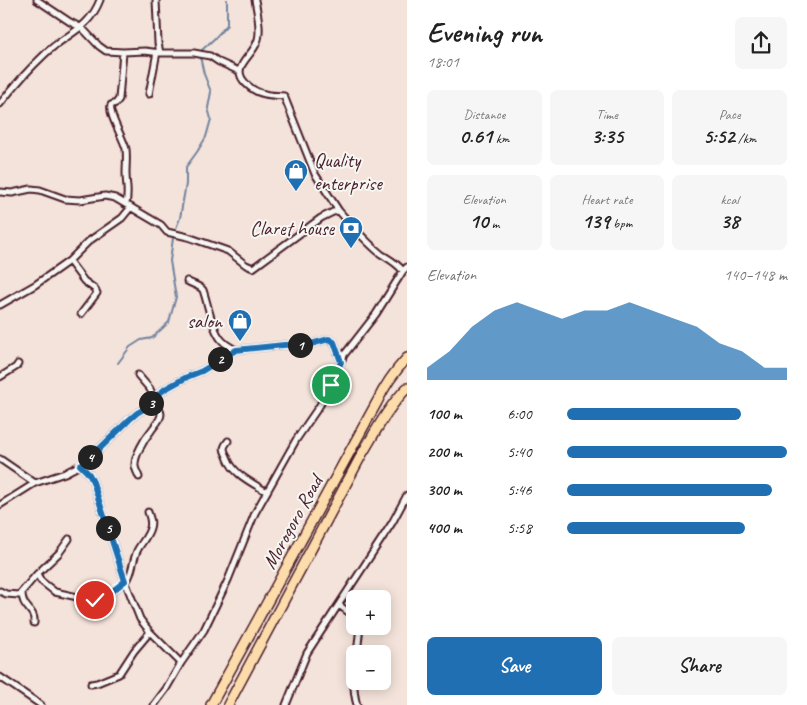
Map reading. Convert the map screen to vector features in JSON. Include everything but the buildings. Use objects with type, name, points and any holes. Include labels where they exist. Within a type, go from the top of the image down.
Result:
[{"type":"highway","name":"Morogoro Road","points":[[211,705],[383,390],[407,358]]},
{"type":"highway","name":"Morogoro Road","points":[[228,705],[362,454],[386,414],[407,388]]},
{"type":"street","points":[[38,0],[82,28],[106,51],[194,53],[210,56],[239,70]]},
{"type":"street","points":[[0,104],[12,88],[46,52],[61,40],[82,28],[94,14],[100,0]]},
{"type":"street","points":[[150,94],[159,53],[156,0]]},
{"type":"street","points":[[154,705],[204,630],[228,580],[255,513],[296,440],[320,405],[349,348],[376,314],[405,269],[381,254],[361,236],[339,211],[315,174],[284,96],[266,95],[256,92],[240,76],[239,70],[257,43],[260,34],[255,0]]},
{"type":"street","points":[[0,305],[35,285],[69,260],[88,241],[122,218],[129,206],[126,183],[126,150],[110,110],[111,104],[116,103],[119,99],[123,52]]},
{"type":"street","points":[[0,192],[12,193],[31,189],[40,190],[65,199],[80,200],[105,196],[115,198],[161,225],[167,232],[228,251],[253,268],[321,218],[339,211]]},
{"type":"street","points":[[69,260],[84,281],[97,293],[81,314]]},
{"type":"street","points":[[187,281],[193,285],[200,286],[203,290],[216,332],[221,340],[236,350]]},
{"type":"street","points":[[0,505],[35,483],[65,474],[86,462],[129,420],[149,406],[154,398],[172,384],[202,371],[236,350],[311,344],[329,339],[334,342],[341,362]]},
{"type":"street","points":[[0,377],[18,364]]},
{"type":"street","points":[[138,374],[150,389],[156,406],[161,412],[159,420],[139,452],[135,465],[139,477]]},
{"type":"street","points":[[397,398],[407,398]]},
{"type":"street","points":[[228,441],[224,446],[224,452],[232,468],[267,492]]},
{"type":"street","points":[[0,459],[35,483]]},
{"type":"street","points":[[80,465],[89,474],[93,482],[125,581],[140,619],[181,664]]},
{"type":"street","points":[[286,705],[307,653],[392,523],[407,495]]},
{"type":"street","points":[[37,574],[41,581],[55,592],[95,600],[104,598],[128,579],[138,550],[151,526],[148,512]]},
{"type":"street","points":[[0,591],[6,594],[19,595],[37,574],[59,554],[69,539]]},
{"type":"street","points":[[22,592],[23,602],[35,618],[34,623]]},
{"type":"street","points":[[339,605],[346,610]]},
{"type":"street","points":[[90,684],[114,678],[119,674],[134,651],[150,632]]},
{"type":"street","points":[[0,677],[42,705]]},
{"type":"street","points":[[354,690],[355,704]]},
{"type":"waterway","points":[[175,231],[180,218],[186,184],[186,167],[206,137],[211,119],[208,108],[211,92],[201,61],[202,50],[227,25],[227,0]]},
{"type":"waterway","points":[[118,363],[130,347],[141,340],[152,338],[169,322],[176,297],[170,261],[173,238]]},
{"type":"place","name":"Quality enterprise","points":[[296,192]]},
{"type":"place","name":"Claret house","points":[[351,249]]},
{"type":"place","name":"salon","points":[[240,342]]},
{"type":"route","points":[[95,600],[104,598],[125,581],[93,482],[89,474],[80,465],[86,462],[129,420],[149,406],[154,398],[172,384],[202,371],[236,350],[311,344],[327,339],[332,340],[341,362],[331,385]]}]
